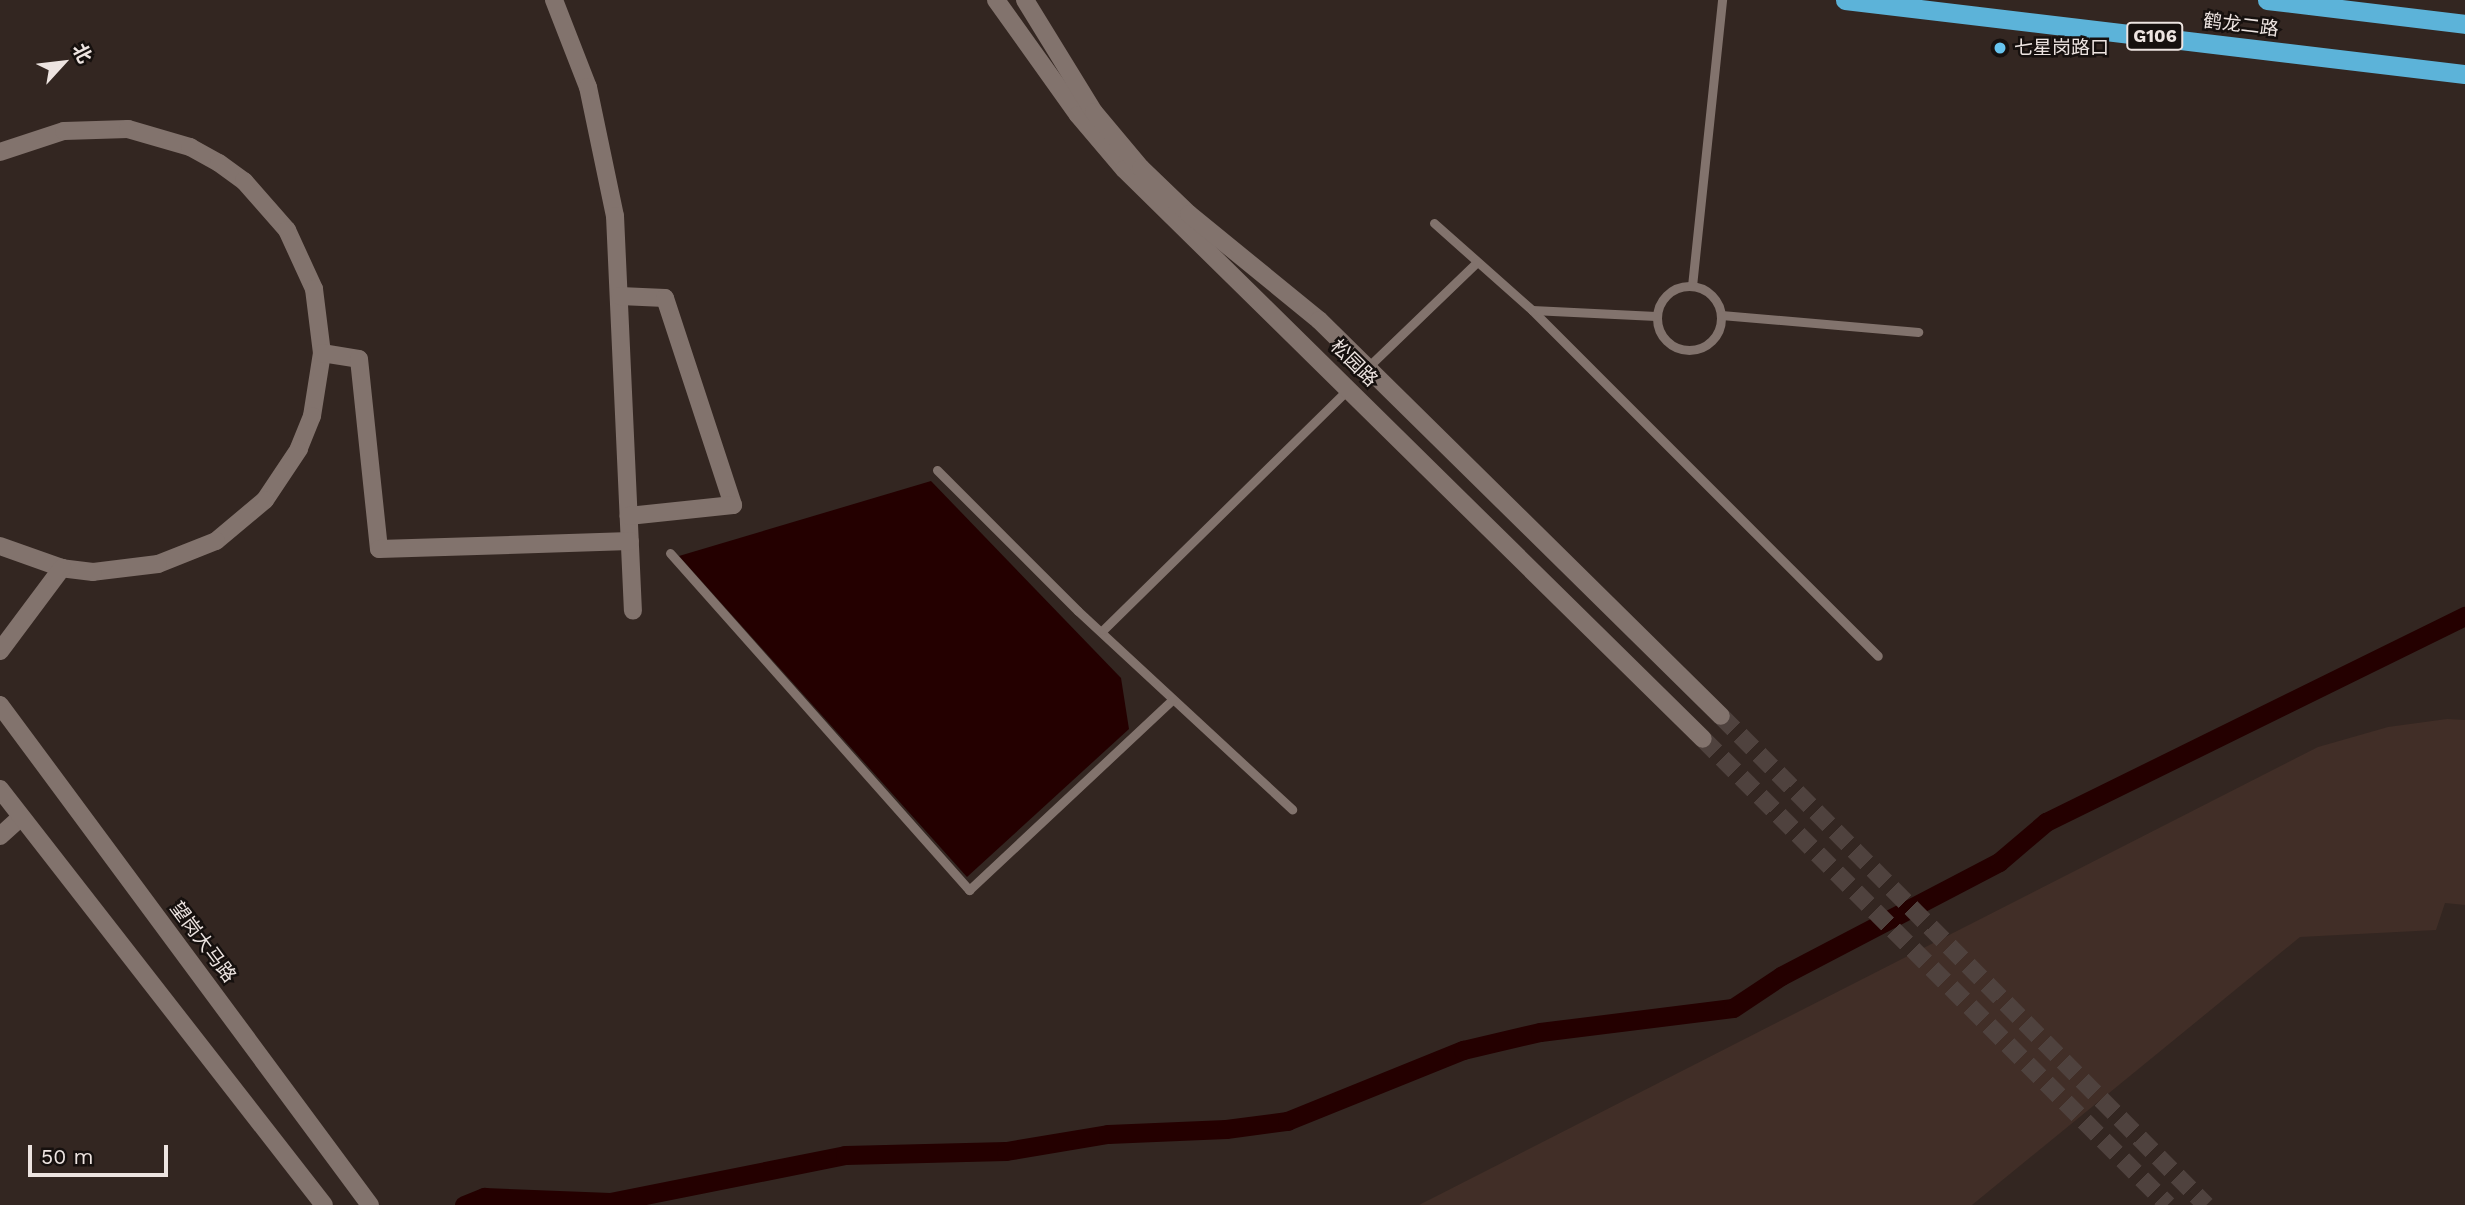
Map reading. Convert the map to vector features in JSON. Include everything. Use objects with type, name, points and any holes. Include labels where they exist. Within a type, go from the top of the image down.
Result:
[{"type":"highway","name":"鹤龙二路","points":[[1845,0],[2465,75]]},
{"type":"highway","name":"鹤龙二路","points":[[2267,0],[2465,24]]},
{"type":"street","points":[[554,0],[587,87],[603,147],[615,216],[633,611]]},
{"type":"street","name":"松园路","points":[[996,0],[1078,115],[1124,169],[1703,739]]},
{"type":"street","name":"松园路","points":[[1025,0],[1094,112],[1141,168],[1368,368],[1721,716]]},
{"type":"street","points":[[0,546],[62,568],[93,572],[158,564],[216,541],[242,521],[285,474],[299,449],[312,416],[323,353],[314,289],[287,230],[244,181],[219,163],[190,147],[128,130],[64,131],[1,150]]},
{"type":"street","points":[[620,296],[665,298],[733,505],[629,516]]},
{"type":"street","points":[[323,353],[359,359],[379,548],[631,541]]},
{"type":"street","points":[[0,650],[62,568]]},
{"type":"street","name":"望岗大马路","points":[[0,705],[370,1205]]},
{"type":"street","points":[[0,789],[324,1205]]},
{"type":"street","points":[[0,836],[21,817]]},
{"type":"lane","points":[[1692,286],[1722,0]]},
{"type":"lane","points":[[1434,223],[1532,310],[1878,656]]},
{"type":"lane","points":[[1368,368],[1477,262]]},
{"type":"lane","points":[[1692,286],[1712,295],[1721,314],[1716,336],[1699,349],[1688,351],[1669,344],[1656,316],[1664,297],[1692,286]]},
{"type":"lane","points":[[1532,310],[1656,316]]},
{"type":"lane","points":[[1721,314],[1919,332]]},
{"type":"lane","points":[[1103,630],[1349,388]]},
{"type":"lane","points":[[937,470],[1078,611],[1103,630],[1172,699],[1292,809]]},
{"type":"lane","points":[[670,553],[969,890],[1172,699]]},
{"type":"shaded area","points":[[931,481],[1121,678],[1129,729],[967,877],[679,556]]},
{"type":"shaded area","points":[[2447,719],[2465,720],[2465,905],[2445,903],[2436,930],[2300,937],[1972,1205],[1419,1205],[2318,747],[2388,727]]},
{"type":"waterway","points":[[464,1205],[484,1197],[610,1202],[845,1155],[1006,1151],[1108,1134],[1226,1129],[1287,1121],[1463,1050],[1540,1032],[1733,1008],[1781,976],[1999,862],[2046,822],[2465,616]]},
{"type":"tunnel","points":[[1721,716],[2206,1205]]},
{"type":"tunnel","points":[[1703,739],[2168,1205]]},
{"type":"place","name":"七星岗路口","points":[[2000,48]]}]
